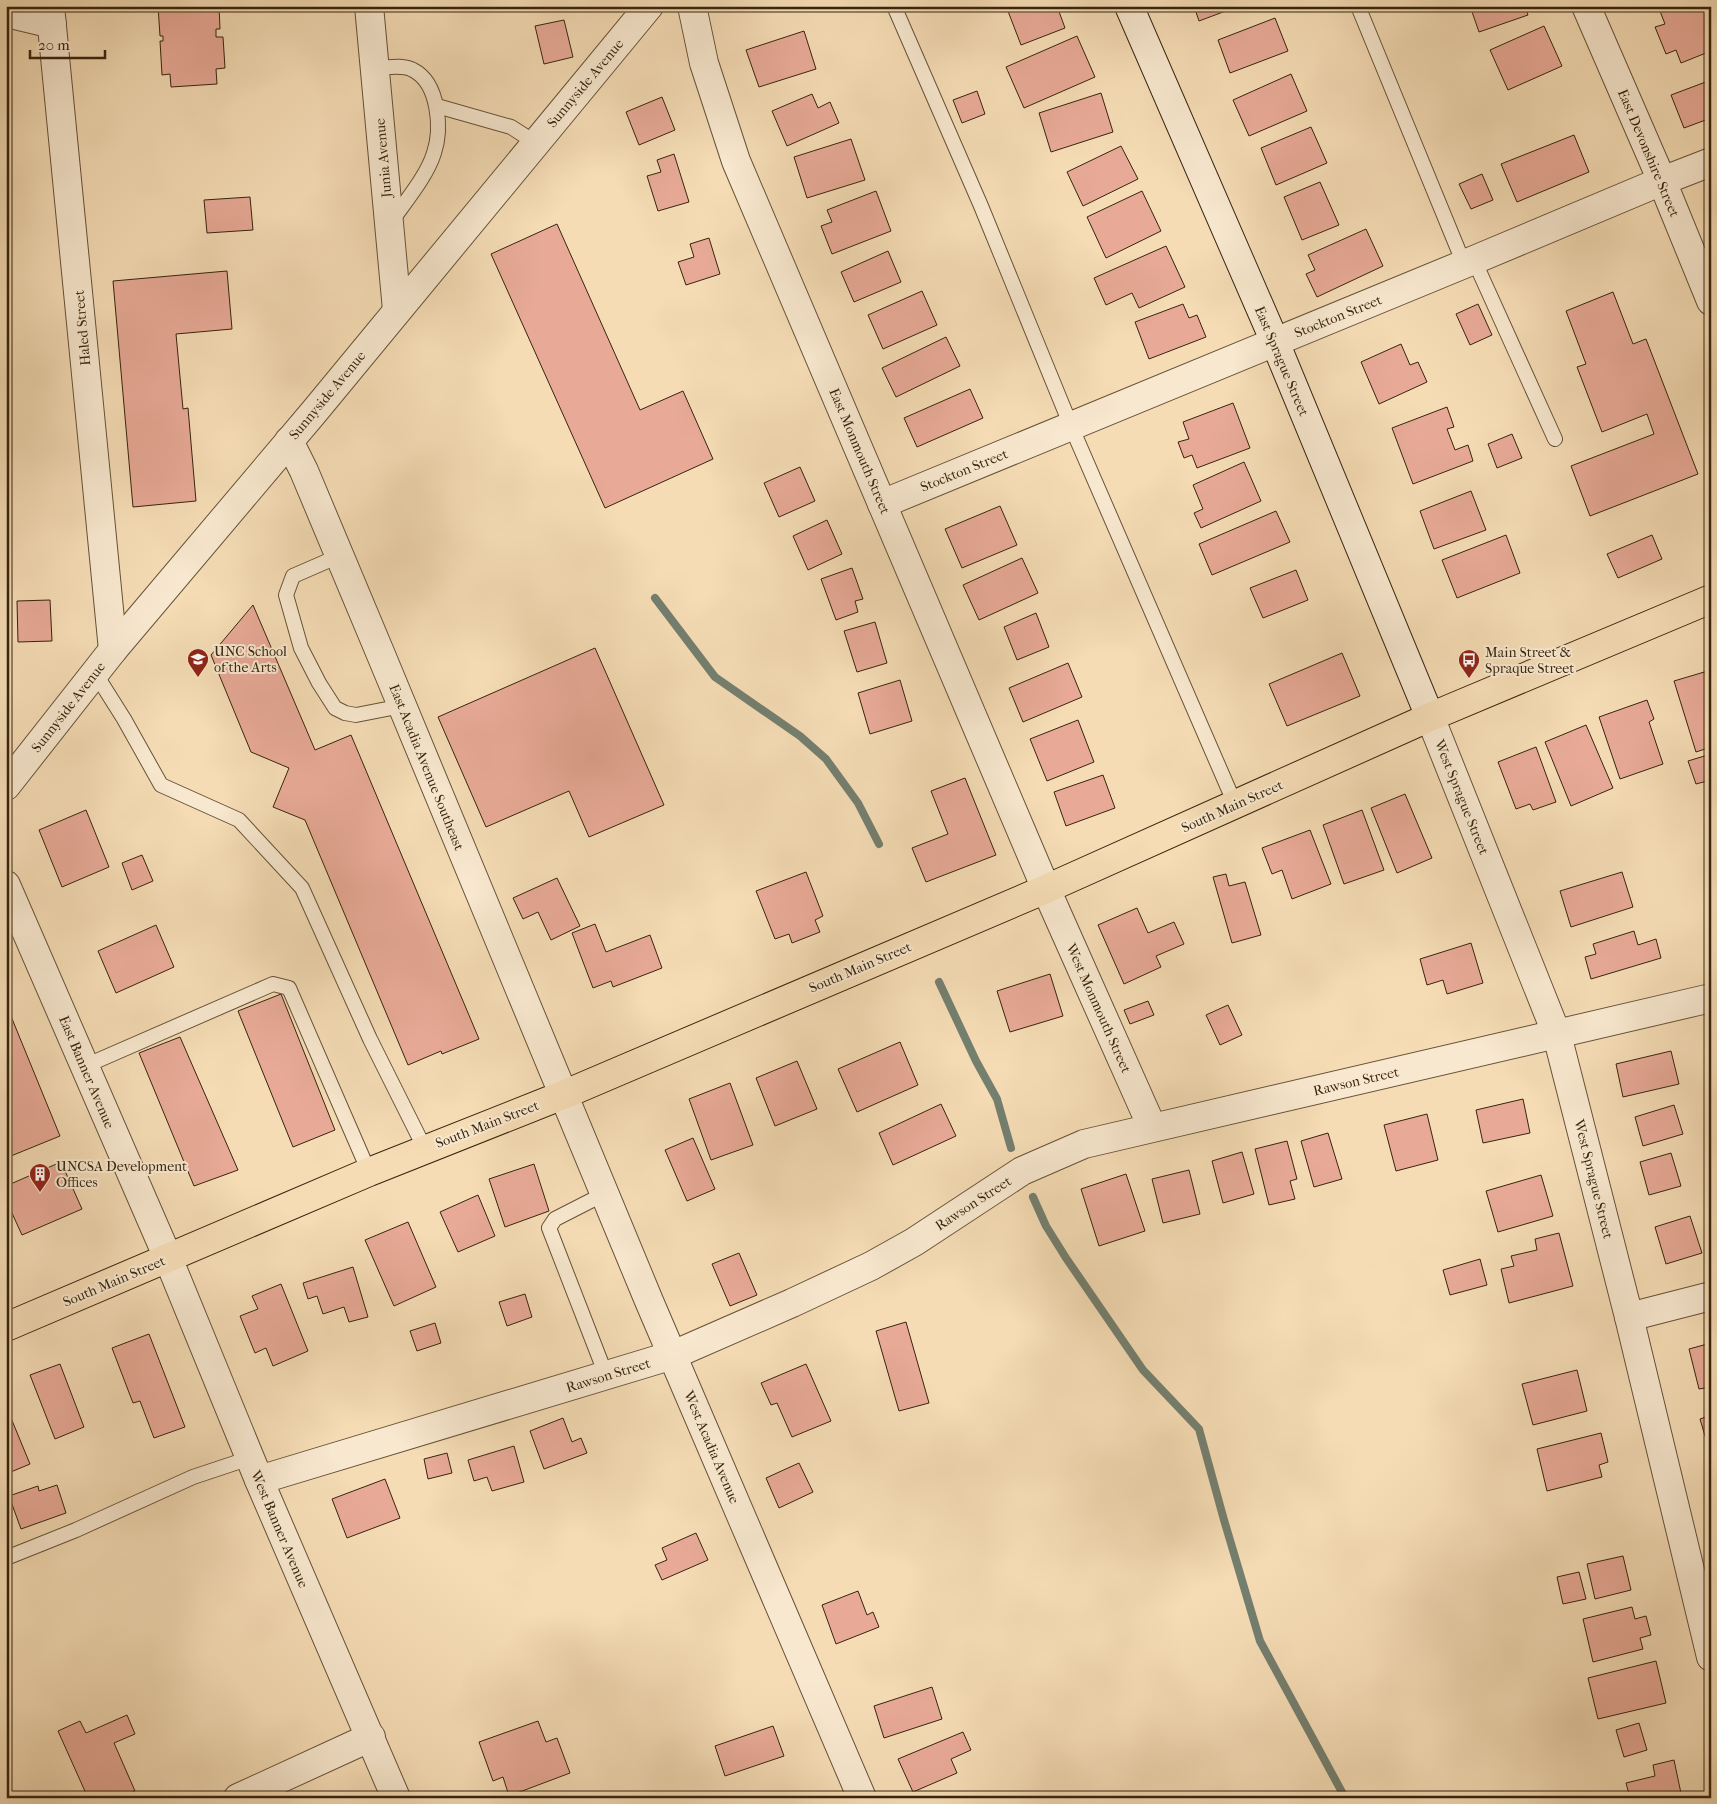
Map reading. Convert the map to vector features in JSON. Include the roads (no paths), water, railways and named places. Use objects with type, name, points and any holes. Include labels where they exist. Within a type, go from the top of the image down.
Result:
[{"type":"main road","name":"South Main Street","points":[[6,1326],[369,1172],[563,1095],[1046,889],[1430,717],[1711,599]]},
{"type":"street","name":"Junia Avenue","points":[[369,6],[397,310]]},
{"type":"street","name":"Sunnyside Avenue","points":[[6,786],[113,650],[289,441],[649,6]]},
{"type":"street","name":"East Monmouth Street","points":[[692,6],[704,63],[736,160],[1046,889]]},
{"type":"street","name":"East Sprague Street","points":[[1129,6],[1274,342],[1430,717]]},
{"type":"street","name":"East Devonshire Street","points":[[1586,6],[1662,180],[1711,301]]},
{"type":"street","points":[[6,13],[51,15]]},
{"type":"street","name":"Haled Street","points":[[51,15],[113,650]]},
{"type":"street","name":"Stockton Street","points":[[882,504],[1469,262],[1662,180],[1711,162]]},
{"type":"street","name":"East Acadia Avenue Southeast","points":[[289,441],[402,706],[563,1095]]},
{"type":"street","name":"West Sprague Street","points":[[1430,717],[1558,1035],[1629,1317],[1711,1657]]},
{"type":"street","name":"East Banner Avenue","points":[[6,885],[168,1258]]},
{"type":"street","name":"West Monmouth Street","points":[[1046,889],[1152,1128]]},
{"type":"street","name":"Rawson Street","points":[[254,1469],[606,1375],[673,1355],[871,1266],[914,1242],[1022,1171],[1084,1144],[1711,998]]},
{"type":"street","name":"West Acadia Avenue","points":[[563,1095],[862,1798]]},
{"type":"street","name":"West Banner Avenue","points":[[168,1258],[254,1469],[396,1798]]},
{"type":"street","points":[[1629,1317],[1711,1296]]},
{"type":"street","points":[[238,1798],[370,1737]]},
{"type":"lane","points":[[894,6],[981,206],[1071,426],[1236,804]]},
{"type":"lane","points":[[1358,6],[1469,262],[1555,439]]},
{"type":"lane","points":[[375,68],[400,67],[413,70],[430,84],[437,106],[438,127],[434,154],[423,176],[390,224]]},
{"type":"lane","points":[[437,106],[511,127],[536,143]]},
{"type":"lane","points":[[339,556],[293,576],[286,595],[301,648],[319,683],[335,708],[345,713],[356,715],[402,706]]},
{"type":"lane","points":[[95,673],[161,785],[239,820],[302,888],[370,1040],[425,1149]]},
{"type":"lane","points":[[85,1066],[273,984],[288,988],[369,1172]]},
{"type":"lane","points":[[604,1194],[555,1219],[549,1228],[606,1375]]},
{"type":"lane","points":[[6,1558],[76,1530],[194,1477],[254,1469]]},
{"type":"waterway","points":[[655,598],[715,677],[800,736],[826,759],[858,803],[879,844]]},
{"type":"waterway","points":[[939,982],[976,1061],[997,1099],[1011,1148]]},
{"type":"waterway","points":[[1033,1197],[1046,1226],[1066,1258],[1143,1370],[1199,1429],[1260,1641],[1343,1794],[1347,1798]]},
{"type":"place","name":"UNC School of the Arts","points":[[198,678]]},
{"type":"place","name":"Main Street & Spraque Street","points":[[1469,679]]},
{"type":"place","name":"UNCSA Development Offices","points":[[40,1193]]}]
